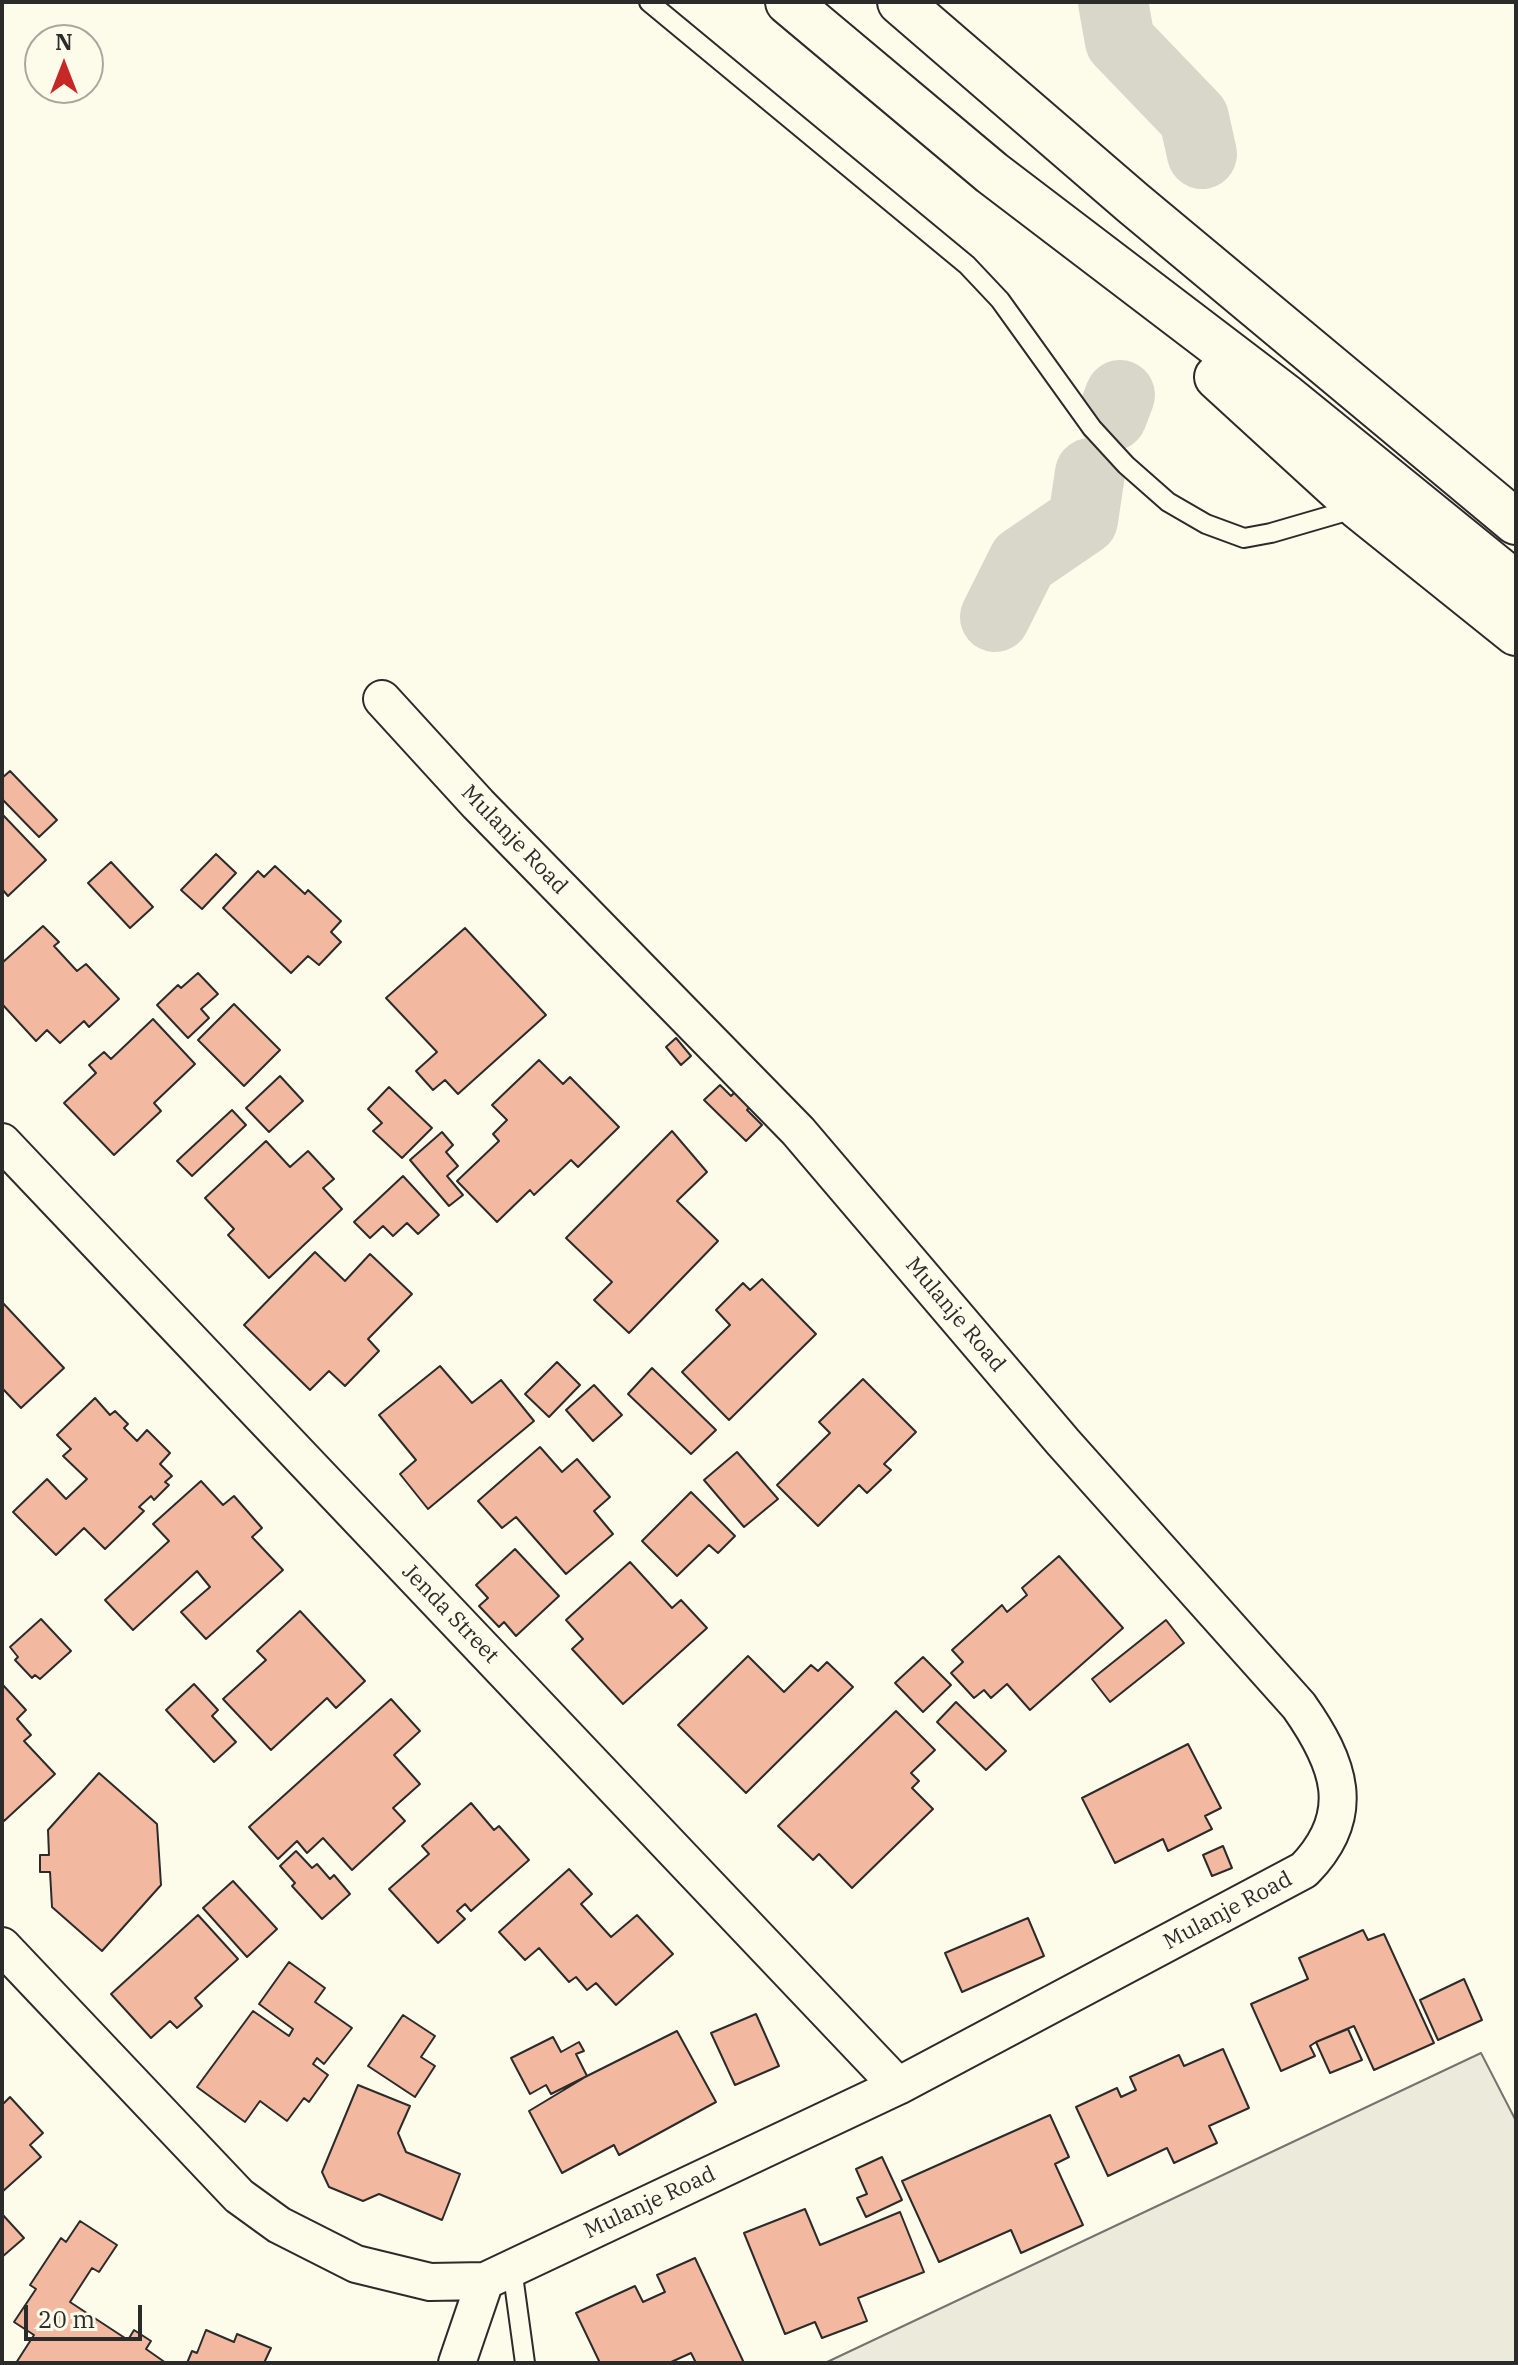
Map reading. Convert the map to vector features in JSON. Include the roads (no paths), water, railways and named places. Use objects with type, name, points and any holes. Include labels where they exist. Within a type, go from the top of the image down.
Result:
[{"type":"main road","points":[[788,2],[992,173],[1359,507],[1516,633]]},
{"type":"main road","points":[[900,2],[1133,203],[1516,522]]},
{"type":"main road","points":[[992,173],[1286,397],[1516,584]]},
{"type":"street","name":"Mulanje Road","points":[[2,1946],[239,2196],[279,2225],[356,2264],[430,2282],[499,2275],[898,2086],[1304,1870],[1321,1853],[1333,1833],[1338,1796],[1331,1762],[1319,1735],[1299,1706],[1063,1442],[798,1131],[478,804],[382,699]]},
{"type":"street","name":"Jenda Street","points":[[2,1142],[898,2086]]},
{"type":"street","points":[[457,2363],[499,2275]]},
{"type":"lane","points":[[649,2],[967,265],[1000,300],[1092,428],[1126,465],[1168,502],[1206,524],[1244,538],[1359,507]]},
{"type":"lane","points":[[499,2275],[525,2363]]},
{"type":"waterway","points":[[1113,2],[1120,41],[1194,118],[1202,154]]},
{"type":"waterway","points":[[1112,416],[1120,395]]},
{"type":"waterway","points":[[995,617],[1023,561],[1083,520],[1090,473]]}]
